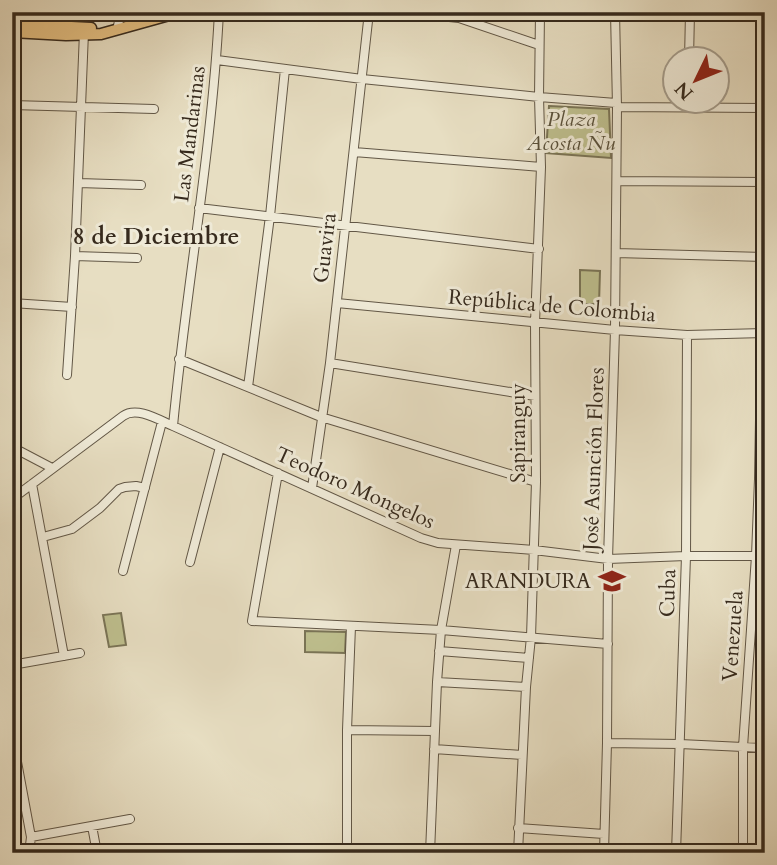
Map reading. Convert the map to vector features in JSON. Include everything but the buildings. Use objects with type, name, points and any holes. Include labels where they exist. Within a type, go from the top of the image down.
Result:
[{"type":"main road","points":[[13,28],[84,32],[155,12]]},
{"type":"main road","points":[[119,21],[180,12]]},
{"type":"street","points":[[13,28],[21,12]]},
{"type":"street","name":"Las Mandarinas","points":[[173,426],[217,60],[219,12]]},
{"type":"street","name":"Guavira","points":[[312,488],[330,363],[369,12]]},
{"type":"street","points":[[400,12],[459,18],[538,45]]},
{"type":"street","name":"Sapiranguy","points":[[518,853],[531,637],[536,482],[535,323],[541,167],[538,45],[540,12]]},
{"type":"street","name":"José Asunción Flores","points":[[604,853],[617,181],[615,12]]},
{"type":"street","points":[[689,46],[690,12]]},
{"type":"street","points":[[67,374],[79,183],[84,32]]},
{"type":"street","points":[[217,60],[362,79],[617,105],[662,104]]},
{"type":"street","points":[[248,387],[285,69]]},
{"type":"street","points":[[12,104],[154,109]]},
{"type":"street","points":[[732,106],[765,108]]},
{"type":"street","name":"Venezuela","points":[[743,853],[744,747],[761,556],[765,128]]},
{"type":"street","points":[[354,152],[541,167]]},
{"type":"street","points":[[617,181],[764,182]]},
{"type":"street","points":[[79,183],[141,185]]},
{"type":"street","points":[[200,208],[539,248]]},
{"type":"street","points":[[616,253],[764,257]]},
{"type":"street","points":[[75,256],[137,258]]},
{"type":"street","points":[[12,303],[72,307]]},
{"type":"street","name":"República de Colombia","points":[[337,303],[615,330],[687,335],[763,333]]},
{"type":"street","name":"Cuba","points":[[676,853],[686,556],[687,335]]},
{"type":"street","points":[[179,359],[321,417],[536,482]]},
{"type":"street","points":[[330,363],[535,396]]},
{"type":"street","name":"Teodoro Mongelos","points":[[12,499],[128,413],[137,412],[421,538],[438,543],[608,559],[761,556]]},
{"type":"street","points":[[123,571],[162,422]]},
{"type":"street","points":[[12,447],[52,468]]},
{"type":"street","points":[[190,562],[220,447]]},
{"type":"street","points":[[278,473],[252,621],[441,631],[608,644]]},
{"type":"street","points":[[32,484],[64,656]]},
{"type":"street","points":[[43,537],[72,529],[120,489],[136,486],[145,488]]},
{"type":"street","points":[[430,853],[439,651],[456,545]]},
{"type":"street","points":[[347,853],[351,626]]},
{"type":"street","points":[[439,651],[529,658]]},
{"type":"street","points":[[12,665],[80,653]]},
{"type":"street","points":[[437,682],[526,687]]},
{"type":"street","points":[[348,730],[435,731]]},
{"type":"street","points":[[12,735],[17,782],[30,837],[29,851],[12,850]]},
{"type":"street","points":[[607,743],[765,748]]},
{"type":"street","points":[[434,749],[522,755]]},
{"type":"street","points":[[30,837],[130,819]]},
{"type":"street","points":[[92,826],[97,853]]},
{"type":"street","points":[[518,828],[604,834]]},
{"type":"green space","name":"Plaza Acosta Ñu","points":[[549,106],[609,109],[611,158],[546,153]]},
{"type":"green space","points":[[580,270],[600,271],[599,304],[580,304]]},
{"type":"green space","points":[[121,613],[126,645],[109,647],[103,615]]},
{"type":"green space","points":[[305,631],[346,632],[345,653],[305,652]]},
{"type":"place","name":"ARANDURA","points":[[612,581]]},
{"type":"district","name":"8 de Diciembre","points":[[156,236]]}]
